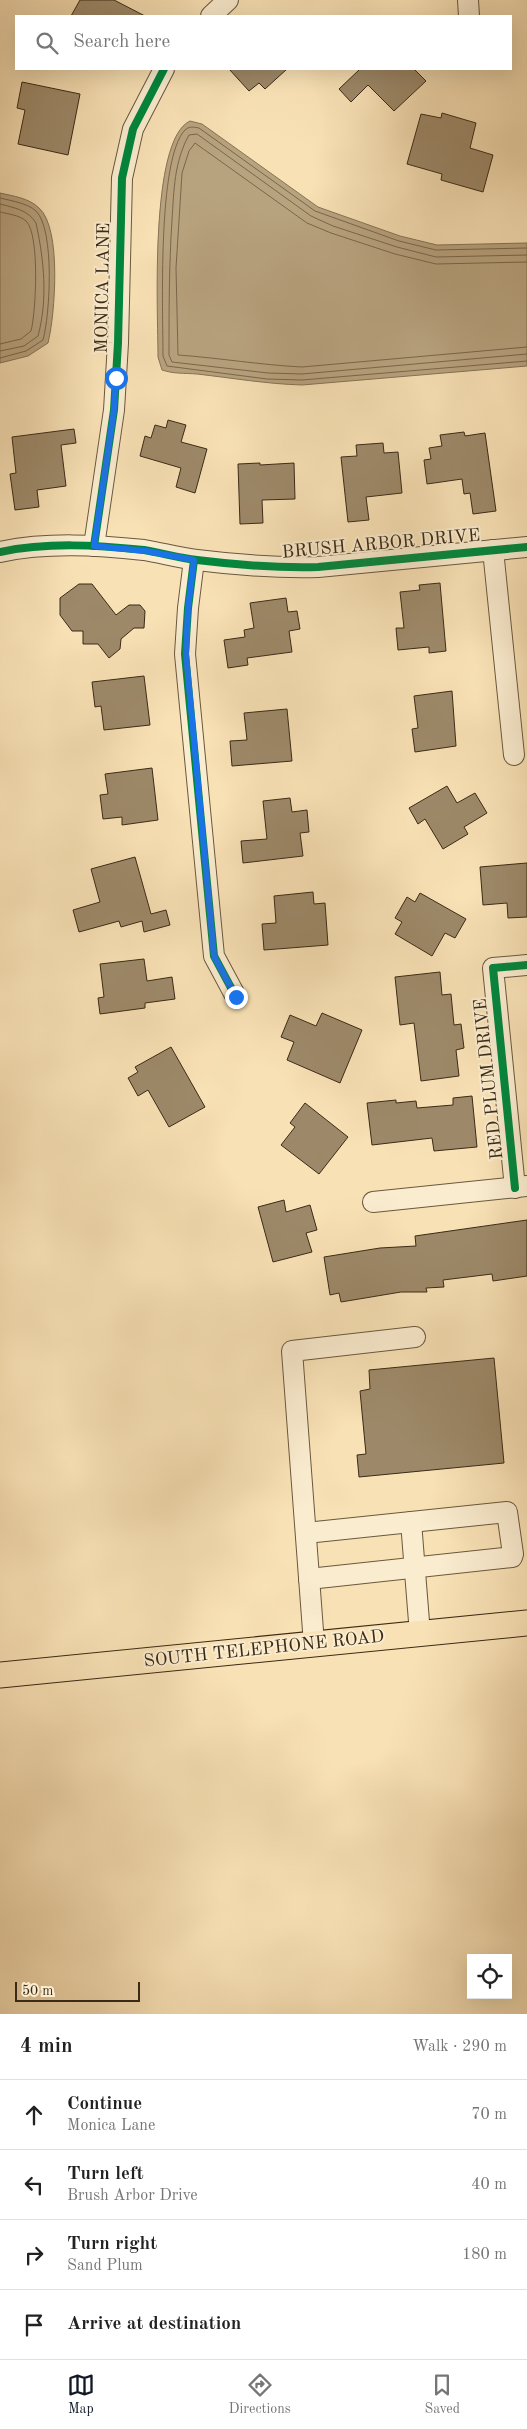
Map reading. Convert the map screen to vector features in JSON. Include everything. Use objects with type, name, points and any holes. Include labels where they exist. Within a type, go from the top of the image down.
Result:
[{"type":"main road","name":"SOUTH TELEPHONE ROAD","points":[[0,1675],[527,1623]]},
{"type":"street","points":[[212,15],[228,0]]},
{"type":"street","points":[[468,0],[469,15]]},
{"type":"street","name":"MONICA LANE","points":[[94,546],[114,410],[118,343],[122,178],[132,129],[163,70]]},
{"type":"street","name":"BRUSH ARBOR DRIVE","points":[[0,552],[43,546],[94,546],[146,551],[194,560],[268,567],[318,568],[527,547]]},
{"type":"street","points":[[493,550],[514,755]]},
{"type":"street","points":[[194,560],[188,608],[186,654],[198,790],[214,956],[236,997]]},
{"type":"street","name":"RED PLUM DRIVE","points":[[521,1187],[493,968],[527,965]]},
{"type":"street","points":[[373,1202],[521,1187]]},
{"type":"street","points":[[314,1644],[292,1350],[415,1337]]},
{"type":"street","points":[[306,1532],[508,1512],[513,1554],[512,1557],[309,1579]]},
{"type":"street","points":[[411,1522],[420,1634]]},
{"type":"water","points":[[190,121],[202,124],[318,207],[400,236],[437,245],[527,243],[527,366],[302,385],[175,373],[162,370],[158,357],[157,268],[162,193],[168,160],[177,135]]},
{"type":"water","points":[[0,193],[31,202],[39,208],[46,218],[54,252],[55,272],[53,313],[48,343],[28,356],[0,363]]},
{"type":"building","points":[[80,0],[114,0],[143,15],[72,15]]},
{"type":"building","points":[[230,70],[286,70],[265,89],[259,83],[249,91]]},
{"type":"building","points":[[359,70],[415,70],[426,81],[394,111],[368,85],[351,102],[339,89]]},
{"type":"building","points":[[22,82],[80,94],[68,155],[18,144],[25,110],[17,108]]},
{"type":"building","points":[[442,113],[476,123],[470,148],[493,155],[483,192],[441,180],[442,174],[407,164],[421,114],[441,118]]},
{"type":"building","points":[[168,420],[186,425],[181,442],[207,449],[195,493],[176,487],[181,468],[140,456],[145,436],[151,438],[155,425],[166,428]]},
{"type":"building","points":[[74,429],[76,443],[61,445],[66,486],[37,490],[39,507],[15,510],[10,474],[16,473],[12,437]]},
{"type":"building","points":[[464,432],[465,436],[485,433],[496,511],[473,514],[470,493],[464,494],[462,479],[427,484],[424,460],[431,459],[429,448],[442,446],[440,435]]},
{"type":"building","points":[[383,443],[384,453],[398,452],[402,493],[366,497],[369,520],[348,522],[341,457],[357,456],[356,445]]},
{"type":"building","points":[[260,463],[260,465],[294,463],[295,499],[262,500],[263,523],[240,524],[238,464]]},
{"type":"building","points":[[440,583],[446,651],[429,653],[429,647],[398,650],[396,628],[404,628],[400,592],[420,590],[419,585]]},
{"type":"building","points":[[79,584],[92,584],[116,615],[129,605],[140,605],[145,611],[144,628],[134,628],[121,639],[120,649],[109,658],[98,644],[83,644],[83,631],[72,631],[60,615],[60,598]]},
{"type":"building","points":[[286,598],[288,612],[297,611],[300,629],[289,631],[292,652],[247,658],[248,665],[228,668],[224,640],[245,637],[244,630],[254,628],[250,603]]},
{"type":"building","points":[[144,676],[150,725],[104,730],[101,706],[95,707],[92,682]]},
{"type":"building","points":[[452,691],[456,746],[415,752],[412,729],[418,728],[414,696]]},
{"type":"building","points":[[287,709],[292,761],[232,766],[230,741],[247,740],[244,713]]},
{"type":"building","points":[[152,768],[158,820],[122,825],[122,817],[103,819],[100,795],[108,794],[105,774]]},
{"type":"building","points":[[447,786],[457,803],[475,793],[487,813],[464,827],[468,834],[443,849],[425,819],[418,824],[409,808]]},
{"type":"building","points":[[290,798],[292,812],[307,810],[309,832],[300,833],[303,856],[243,863],[241,841],[267,839],[263,801]]},
{"type":"building","points":[[135,857],[151,914],[166,910],[170,925],[144,932],[142,921],[121,927],[119,921],[79,932],[73,910],[100,902],[91,869]]},
{"type":"building","points":[[527,863],[527,917],[508,918],[507,903],[483,905],[480,867]]},
{"type":"building","points":[[313,892],[314,904],[325,903],[328,945],[264,950],[262,924],[276,923],[274,896]]},
{"type":"building","points":[[420,893],[466,919],[455,938],[445,933],[432,956],[395,934],[402,922],[395,918],[407,897],[415,902]]},
{"type":"building","points":[[144,959],[147,981],[172,977],[175,999],[145,1003],[145,1008],[100,1014],[98,998],[104,997],[100,964]]},
{"type":"building","points":[[440,972],[442,995],[451,994],[454,1025],[461,1024],[464,1048],[456,1050],[459,1076],[421,1081],[414,1023],[400,1025],[395,977]]},
{"type":"building","points":[[322,1013],[362,1030],[340,1083],[287,1060],[294,1042],[281,1037],[290,1015],[316,1026]]},
{"type":"building","points":[[171,1047],[205,1107],[169,1127],[148,1090],[138,1096],[128,1078],[138,1072],[135,1067]]},
{"type":"building","points":[[472,1096],[477,1147],[434,1151],[432,1138],[372,1145],[367,1103],[396,1100],[396,1103],[416,1101],[417,1108],[453,1105],[453,1098]]},
{"type":"building","points":[[305,1103],[348,1137],[319,1174],[281,1145],[295,1127],[290,1123]]},
{"type":"building","points":[[284,1200],[286,1212],[310,1205],[317,1230],[306,1233],[312,1252],[273,1262],[258,1207]]},
{"type":"building","points":[[527,1220],[527,1276],[493,1281],[492,1274],[443,1280],[444,1287],[426,1288],[427,1292],[401,1292],[341,1302],[339,1293],[330,1295],[324,1257],[380,1248],[416,1246],[415,1236]]},
{"type":"building","points":[[494,1358],[504,1463],[359,1477],[357,1455],[366,1454],[360,1391],[370,1389],[369,1370]]},
{"type":"cycle path","points":[[94,546],[114,410],[118,343],[122,178],[133,129],[163,70]]},
{"type":"cycle path","points":[[0,552],[36,547],[90,546],[144,550],[190,559],[227,563],[272,567],[318,567],[527,547]]},
{"type":"cycle path","points":[[194,560],[185,654],[214,956],[236,997]]},
{"type":"cycle path","points":[[515,1188],[493,968],[527,965]]},
{"type":"route","points":[[116,378],[114,410],[94,546],[146,551],[194,560],[188,608],[186,654],[214,956],[236,997]]}]
